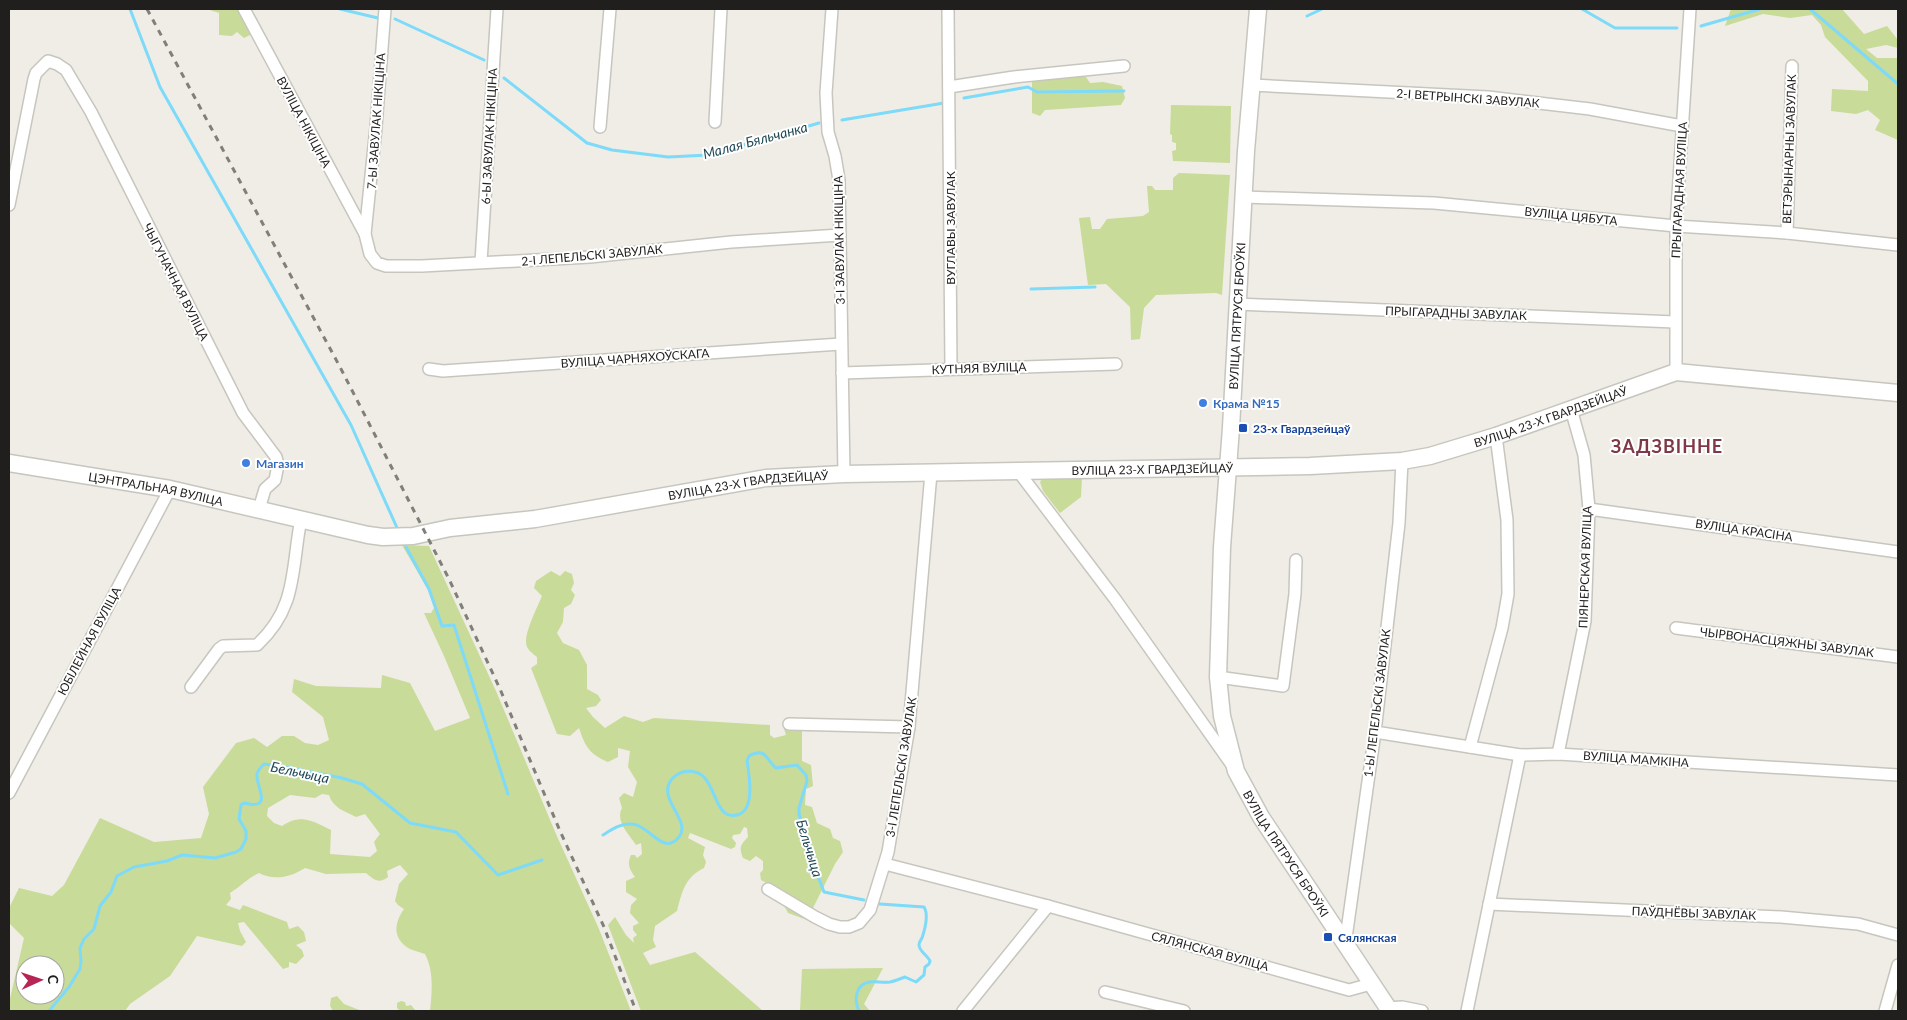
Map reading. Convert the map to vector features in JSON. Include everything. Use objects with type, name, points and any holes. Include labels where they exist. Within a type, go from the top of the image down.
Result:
[{"type":"street","name":"ВУЛІЦА НІКІЦІНА","points":[[244,9],[366,234]]},
{"type":"street","name":"7-Ы ЗАВУЛАК НІКІЦІНА","points":[[366,234],[385,9]]},
{"type":"street","name":"6-Ы ЗАВУЛАК НІКІЦІНА","points":[[481,262],[497,9]]},
{"type":"street","points":[[600,127],[610,9]]},
{"type":"street","points":[[715,122],[722,9]]},
{"type":"street","name":"3-І ЗАВУЛАК НІКІЦІНА","points":[[832,9],[826,94],[828,132],[839,180],[844,474]]},
{"type":"street","name":"ВУГЛАВЫ ЗАВУЛАК","points":[[948,9],[951,369]]},
{"type":"street","name":"ВУЛІЦА ПЯТРУСЯ БРОЎКІ","points":[[1236,770],[1222,716],[1218,677],[1222,547],[1258,9]]},
{"type":"street","name":"ПРЫГАРАДНАЯ ВУЛІЦА","points":[[1676,372],[1676,226],[1690,9]]},
{"type":"street","name":"ЧЫГУНАЧНАЯ ВУЛІЦА","points":[[9,205],[36,73],[48,61],[58,64],[66,70],[86,104],[243,413],[276,457],[278,465],[275,480],[265,490],[259,510]]},
{"type":"street","points":[[949,87],[1014,77],[1124,66]]},
{"type":"street","name":"ВЕТЭРЫНАРНЫ ЗАВУЛАК","points":[[1786,233],[1792,66]]},
{"type":"street","name":"2-І ВЕТРЫНСКІ ЗАВУЛАК","points":[[1252,85],[1488,97],[1590,109],[1682,126]]},
{"type":"street","name":"ВУЛІЦА ЦЯБУТА","points":[[1244,197],[1434,203],[1676,226],[1786,233],[1898,245]]},
{"type":"street","points":[[348,203],[370,198]]},
{"type":"street","name":"2-І ЛЕПЕЛЬСКІ ЗАВУЛАК","points":[[366,234],[370,254],[377,263],[386,266],[422,266],[590,256],[731,242],[840,235]]},
{"type":"street","name":"ПРЫГАРАДНЫ ЗАВУЛАК","points":[[1237,304],[1675,322]]},
{"type":"street","name":"ВУЛІЦА ЧАРНЯХОЎСКАГА","points":[[429,369],[443,371],[841,344]]},
{"type":"street","name":"КУТНЯЯ ВУЛІЦА","points":[[842,374],[1116,364]]},
{"type":"street","name":"ВУЛІЦА 23-Х ГВАРДЗЕЙЦАЎ","points":[[301,519],[368,534],[398,537],[413,536],[450,528],[535,519],[766,478],[844,474],[1310,466],[1402,461],[1430,456],[1496,436],[1676,372],[1898,393]]},
{"type":"street","name":"ПІЯНЕРСКАЯ ВУЛІЦА","points":[[1558,754],[1585,621],[1589,508],[1584,455],[1571,409]]},
{"type":"street","points":[[1470,747],[1502,628],[1508,594],[1507,520],[1496,436]]},
{"type":"street","name":"1-Ы ЛЕПЕЛЬСКІ ЗАВУЛАК","points":[[1345,945],[1375,732],[1399,523],[1402,461]]},
{"type":"street","name":"ЦЭНТРАЛЬНАЯ ВУЛІЦА","points":[[9,463],[170,490],[301,519]]},
{"type":"street","name":"ВУЛІЦА ПЯТРУСЯ БРОЎКІ","points":[[1018,471],[1115,599],[1193,712],[1236,770],[1261,817],[1389,1010]]},
{"type":"street","name":"3-І ЛЕПЕЛЬСКІ ЗАВУЛАК","points":[[768,889],[829,924],[849,927],[859,923],[870,910],[885,864],[909,727],[931,473]]},
{"type":"street","name":"ЮБІЛЕЙНАЯ ВУЛІЦА","points":[[9,793],[170,490]]},
{"type":"street","name":"ВУЛІЦА КРАСІНА","points":[[1589,508],[1898,552]]},
{"type":"street","points":[[191,687],[223,646],[257,645],[277,624],[290,592],[301,519]]},
{"type":"street","points":[[1218,677],[1283,686],[1295,594],[1296,560]]},
{"type":"street","name":"ЧЫРВОНАСЦЯЖНЫ ЗАВУЛАК","points":[[1676,628],[1898,657]]},
{"type":"street","points":[[789,724],[909,727]]},
{"type":"street","name":"ВУЛІЦА МАМКІНА","points":[[1375,732],[1520,755],[1558,754],[1898,776]]},
{"type":"street","points":[[1467,1011],[1520,755]]},
{"type":"street","name":"СЯЛЯНСКАЯ ВУЛІЦА","points":[[885,864],[1048,906],[1349,990],[1371,984]]},
{"type":"street","name":"ПАЎДНЁВЫ ЗАВУЛАК","points":[[1489,904],[1781,917],[1858,924],[1898,935]]},
{"type":"street","points":[[963,1011],[1048,906]]},
{"type":"street","points":[[1885,1011],[1898,965]]},
{"type":"street","points":[[1105,992],[1184,1011]]},
{"type":"street","points":[[1389,1010],[1402,1007],[1422,1011]]},
{"type":"green space","points":[[207,9],[250,9],[252,34],[244,38],[237,32],[232,36],[219,35],[219,13]]},
{"type":"green space","points":[[1731,9],[1842,9],[1864,34],[1887,26],[1898,40],[1898,48],[1886,45],[1866,49],[1877,58],[1898,58],[1898,140],[1875,130],[1880,120],[1868,110],[1856,114],[1831,111],[1832,89],[1868,91],[1868,81],[1825,37],[1821,25],[1812,15],[1790,18],[1763,14],[1725,26]]},
{"type":"green space","points":[[1062,76],[1086,77],[1090,83],[1103,82],[1122,86],[1125,98],[1121,105],[1045,110],[1040,116],[1032,113],[1032,81]]},
{"type":"green space","points":[[1171,105],[1231,106],[1230,163],[1173,161],[1172,151],[1176,150],[1176,143],[1172,142],[1172,135],[1170,134]]},
{"type":"green space","points":[[1179,173],[1230,175],[1222,295],[1216,293],[1156,295],[1144,308],[1140,339],[1131,340],[1130,307],[1106,284],[1088,285],[1079,218],[1090,217],[1092,229],[1100,229],[1107,219],[1143,216],[1149,212],[1147,186],[1152,186],[1155,190],[1173,190],[1173,178]]},
{"type":"green space","points":[[1082,476],[1081,497],[1060,513],[1043,491],[1040,482],[1042,479]]},
{"type":"green space","points":[[402,545],[429,546],[496,691],[556,834],[599,929],[631,1011],[430,1011],[432,982],[428,961],[425,954],[404,945],[396,930],[398,920],[404,909],[395,901],[399,884],[408,874],[400,865],[387,871],[388,877],[379,881],[366,873],[326,874],[305,868],[294,874],[282,877],[271,877],[259,873],[230,893],[231,899],[226,905],[240,910],[243,905],[287,922],[289,929],[298,926],[304,932],[306,941],[296,945],[302,950],[304,956],[296,964],[289,962],[289,967],[283,969],[244,922],[238,923],[246,942],[242,946],[197,936],[170,976],[130,1004],[125,1011],[9,1011],[15,977],[15,1005],[65,1005],[65,955],[20,955],[24,938],[9,923],[9,908],[19,888],[52,896],[64,885],[100,818],[154,842],[201,838],[209,814],[203,787],[236,743],[254,738],[267,747],[282,736],[294,736],[305,743],[318,745],[329,740],[323,717],[292,692],[294,679],[316,686],[381,688],[382,675],[410,683],[435,731],[470,718],[424,613],[431,613],[434,608],[428,590]],"holes":[[[322,794],[329,795],[333,803],[343,811],[356,817],[365,814],[380,834],[374,842],[377,851],[370,857],[330,854],[331,830],[313,821],[301,819],[282,826],[274,823],[267,816],[268,808],[290,795],[315,798]]]},
{"type":"green space","points":[[551,571],[560,576],[565,571],[572,574],[574,583],[571,590],[575,595],[571,604],[564,608],[563,622],[557,633],[563,643],[579,650],[587,665],[587,689],[598,695],[601,700],[596,706],[586,708],[605,728],[624,716],[643,722],[654,718],[770,725],[770,735],[774,738],[786,735],[784,729],[787,725],[802,728],[802,761],[811,765],[813,786],[806,789],[805,805],[812,807],[817,823],[830,829],[833,838],[840,841],[843,852],[807,920],[788,913],[774,887],[761,880],[760,873],[763,870],[763,861],[756,856],[750,861],[743,858],[741,847],[748,837],[747,828],[744,827],[740,834],[733,835],[732,838],[736,843],[735,847],[731,849],[690,833],[688,838],[705,847],[703,855],[706,862],[704,868],[688,881],[677,911],[655,926],[653,940],[656,947],[643,953],[650,965],[695,952],[763,1011],[641,1011],[608,925],[615,917],[626,935],[634,943],[633,938],[637,935],[633,930],[633,926],[639,923],[630,913],[631,905],[637,899],[626,892],[626,881],[635,877],[630,869],[629,861],[631,855],[635,855],[637,858],[642,854],[641,843],[636,845],[624,828],[620,818],[622,808],[619,798],[624,793],[633,797],[637,782],[628,767],[630,751],[618,748],[618,757],[608,762],[596,756],[589,749],[583,740],[579,728],[570,736],[557,734],[531,668],[537,664],[537,657],[528,649],[526,644],[530,625],[542,596],[534,588],[536,581]]},
{"type":"green space","points":[[883,968],[864,1004],[870,1011],[800,1011],[802,969]]},
{"type":"green space","points":[[337,996],[344,1004],[362,1011],[333,1011],[330,1006],[331,998]]},
{"type":"green space","points":[[405,1002],[406,1006],[411,1005],[416,1011],[399,1010],[397,1003]]},
{"type":"waterway","points":[[130,9],[160,87],[351,425],[398,530]]},
{"type":"waterway","name":"Малая Бяльчанка","points":[[340,9],[378,18]]},
{"type":"waterway","name":"Малая Бяльчанка","points":[[1307,16],[1322,9]]},
{"type":"waterway","name":"Малая Бяльчанка","points":[[1582,9],[1615,28],[1677,28]]},
{"type":"waterway","name":"Малая Бяльчанка","points":[[1701,26],[1760,9]]},
{"type":"waterway","name":"Малая Бяльчанка","points":[[1810,9],[1898,84]]},
{"type":"waterway","name":"Малая Бяльчанка","points":[[395,19],[484,60]]},
{"type":"waterway","name":"Малая Бяльчанка","points":[[504,78],[587,143],[612,150],[668,157],[709,155],[819,123]]},
{"type":"waterway","name":"Малая Бяльчанка","points":[[964,98],[1028,87],[1037,92],[1124,91]]},
{"type":"waterway","name":"Малая Бяльчанка","points":[[842,120],[944,103]]},
{"type":"waterway","points":[[1031,289],[1095,287]]},
{"type":"waterway","points":[[406,547],[429,589],[442,626],[454,625],[508,794]]},
{"type":"waterway","name":"Бельчыца","points":[[603,835],[620,826],[631,824],[638,825],[662,842],[673,842],[679,837],[682,830],[668,795],[668,787],[672,779],[683,772],[701,774],[710,786],[720,808],[728,815],[740,814],[748,805],[749,798],[750,782],[747,761],[749,756],[763,753],[776,768],[797,765],[806,775],[807,781],[799,814],[805,837],[813,851],[815,868],[824,892],[864,900]]},
{"type":"waterway","name":"Бельчыца","points":[[49,1011],[69,987],[80,969],[80,948],[84,939],[94,929],[100,906],[111,892],[117,876],[134,867],[167,861],[182,855],[215,858],[241,849],[246,839],[246,831],[239,819],[241,805],[244,803],[253,805],[261,800],[257,774],[264,764],[342,778],[362,784],[410,823],[456,832],[498,875],[542,860]]},
{"type":"waterway","name":"Бельчыца","points":[[859,1011],[856,998],[861,986],[869,982],[890,982],[905,977],[916,982],[924,975],[925,967],[930,961],[919,945],[926,922],[924,907],[880,904]]},
{"type":"railway","points":[[147,9],[340,367],[449,579],[500,689],[560,831],[604,927],[636,1011]]},
{"type":"place","name":"Крама №15","points":[[1203,403]]},
{"type":"place","name":"23-х Гвардзейцаў","points":[[1243,428]]},
{"type":"place","name":"Магазин","points":[[246,463]]},
{"type":"place","name":"Сялянская","points":[[1328,937]]},
{"type":"district","name":"ЗАДЗВІННЕ","points":[[1667,446]]}]
